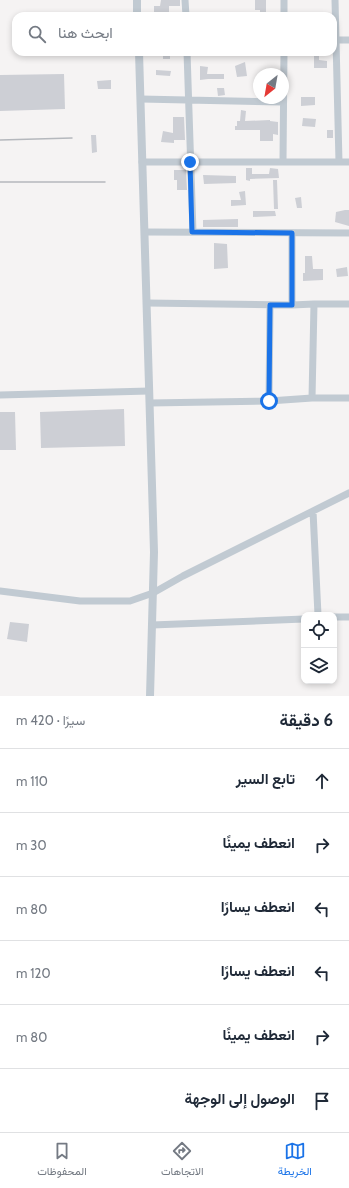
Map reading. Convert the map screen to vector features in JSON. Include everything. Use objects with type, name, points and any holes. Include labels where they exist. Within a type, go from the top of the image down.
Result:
[{"type":"street","points":[[137,0],[137,12]]},
{"type":"street","points":[[186,0],[186,12]]},
{"type":"street","points":[[284,0],[284,12]]},
{"type":"street","points":[[335,0],[335,12]]},
{"type":"street","points":[[337,40],[349,40]]},
{"type":"street","points":[[139,56],[154,552],[150,696]]},
{"type":"street","points":[[187,56],[192,232]]},
{"type":"street","points":[[284,56],[284,68]]},
{"type":"street","points":[[336,56],[339,162]]},
{"type":"street","points":[[141,99],[253,101]]},
{"type":"street","points":[[283,104],[283,161]]},
{"type":"street","points":[[142,162],[349,162]]},
{"type":"street","points":[[145,232],[349,233]]},
{"type":"street","points":[[292,233],[292,305]]},
{"type":"street","points":[[147,303],[270,305],[349,304]]},
{"type":"street","points":[[312,398],[314,304]]},
{"type":"street","points":[[269,401],[270,305]]},
{"type":"street","points":[[0,395],[149,391]]},
{"type":"street","points":[[150,403],[349,398]]},
{"type":"street","points":[[0,591],[80,601],[130,601],[153,593],[183,576],[349,493]]},
{"type":"street","points":[[313,511],[318,612]]},
{"type":"street","points":[[337,617],[349,617]]},
{"type":"street","points":[[152,625],[301,619]]},
{"type":"building","points":[[161,0],[180,0],[180,6],[169,6],[169,12],[154,12],[154,6],[160,6]]},
{"type":"building","points":[[255,0],[266,0],[266,12],[255,10]]},
{"type":"building","points":[[163,56],[170,56],[170,59],[163,59]]},
{"type":"building","points":[[314,56],[319,56],[319,60],[327,61],[327,68],[314,68]]},
{"type":"building","points":[[245,62],[247,76],[237,77],[235,66]]},
{"type":"building","points":[[200,66],[208,67],[207,74],[224,74],[224,79],[200,80]]},
{"type":"building","points":[[156,70],[171,71],[170,76],[156,75]]},
{"type":"building","points":[[64,74],[65,109],[0,111],[0,75]]},
{"type":"building","points":[[111,80],[111,89],[98,89],[97,81]]},
{"type":"building","points":[[217,88],[224,88],[225,95],[218,96]]},
{"type":"building","points":[[301,97],[315,97],[315,105],[301,106]]},
{"type":"building","points":[[241,110],[246,111],[245,121],[270,120],[278,122],[278,135],[273,134],[273,141],[260,141],[260,130],[235,130],[237,121],[240,121]]},
{"type":"building","points":[[173,117],[184,117],[185,140],[174,140],[174,143],[161,142],[163,131],[173,133]]},
{"type":"building","points":[[303,118],[316,119],[315,127],[302,126]]},
{"type":"building","points":[[327,130],[333,130],[333,138],[327,138]]},
{"type":"building","points":[[91,135],[96,135],[97,152],[92,153]]},
{"type":"building","points":[[246,168],[252,168],[252,174],[269,174],[270,168],[278,169],[279,178],[250,179],[250,181],[246,180]]},
{"type":"building","points":[[174,170],[186,170],[187,190],[177,190],[177,180],[174,180]]},
{"type":"building","points":[[203,175],[236,176],[236,183],[204,184]]},
{"type":"building","points":[[273,180],[277,180],[278,209],[274,209]]},
{"type":"building","points":[[245,191],[246,205],[231,206],[231,200],[241,200],[239,192]]},
{"type":"building","points":[[301,197],[302,208],[297,208],[295,198]]},
{"type":"building","points":[[349,210],[349,226],[335,222],[336,212]]},
{"type":"building","points":[[253,211],[275,211],[276,216],[253,217]]},
{"type":"building","points":[[238,219],[238,227],[203,227],[203,220]]},
{"type":"building","points":[[214,243],[227,244],[228,268],[214,269]]},
{"type":"building","points":[[305,256],[312,256],[313,269],[323,269],[323,280],[303,281],[303,273],[305,273]]},
{"type":"building","points":[[347,267],[348,276],[337,277],[336,269]]},
{"type":"building","points":[[124,409],[125,446],[41,448],[40,412]]},
{"type":"building","points":[[0,412],[15,412],[16,450],[0,450]]},
{"type":"building","points":[[10,622],[29,624],[27,642],[7,639]]},
{"type":"railway","points":[[0,140],[72,138]]},
{"type":"railway","points":[[0,182],[105,182]]},
{"type":"route","points":[[190,162],[192,232],[292,233],[292,305],[270,305],[269,401]]}]
